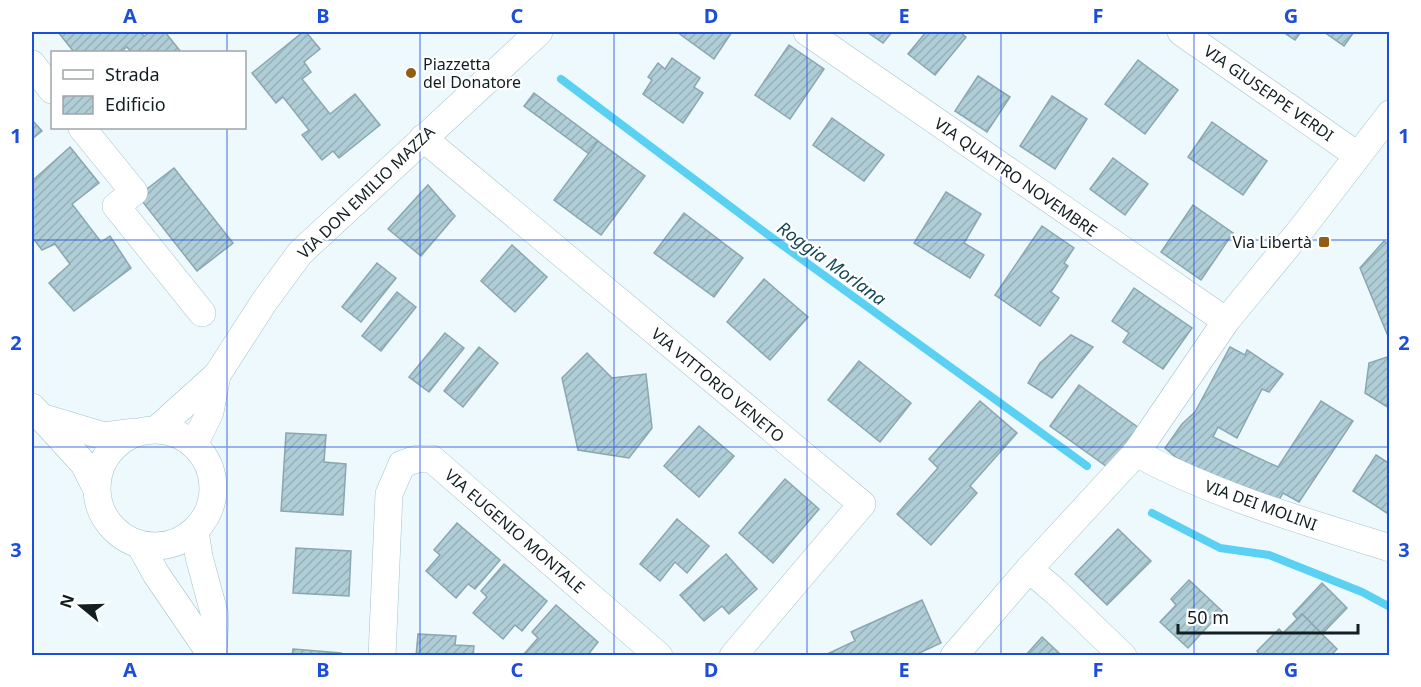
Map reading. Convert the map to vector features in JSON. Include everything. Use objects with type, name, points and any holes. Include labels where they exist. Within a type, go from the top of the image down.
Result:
[{"type":"street","name":"VIA DON EMILIO MAZZA","points":[[96,488],[99,471],[106,454],[119,441],[146,431],[217,375],[264,302],[300,253],[539,32]]},
{"type":"street","name":"VIA QUATTRO NOVEMBRE","points":[[807,32],[1226,321]]},
{"type":"street","name":"VIA GIUSEPPE VERDI","points":[[1181,32],[1357,155]]},
{"type":"street","points":[[32,64],[51,89]]},
{"type":"street","points":[[954,656],[1029,569],[1136,453],[1226,321],[1389,114]]},
{"type":"street","points":[[83,129],[134,192],[116,206],[202,313]]},
{"type":"street","name":"VIA VITTORIO VENETO","points":[[423,138],[862,504],[733,656]]},
{"type":"street","name":"VIA DON EMILIO MAZZA","points":[[195,445],[210,412],[217,375]]},
{"type":"street","points":[[38,413],[104,436],[146,431],[177,434],[195,445],[208,465],[213,488],[211,504],[205,518],[195,531],[169,545],[155,547],[140,545],[123,537],[108,524],[99,507],[96,488],[84,464],[38,413]]},
{"type":"street","name":"VIA DEI MOLINI","points":[[1136,453],[1168,470],[1276,513],[1389,548]]},
{"type":"street","name":"VIA EUGENIO MONTALE","points":[[382,656],[389,494],[402,464],[417,459],[432,459],[642,650]]},
{"type":"street","points":[[195,531],[214,616],[213,656]]},
{"type":"street","points":[[140,545],[156,574],[213,656]]},
{"type":"street","points":[[1029,569],[1122,655]]},
{"type":"building","points":[[58,32],[140,32],[144,36],[150,32],[165,32],[180,51],[130,51],[127,47],[121,51],[73,51]]},
{"type":"building","points":[[303,32],[306,32],[320,49],[304,62],[311,72],[302,79],[330,114],[355,94],[380,125],[339,158],[333,151],[322,160],[302,135],[309,130],[283,97],[276,103],[252,73]]},
{"type":"building","points":[[677,32],[732,32],[714,59]]},
{"type":"building","points":[[867,32],[892,32],[883,43]]},
{"type":"building","points":[[926,32],[960,32],[966,37],[935,75],[908,54]]},
{"type":"building","points":[[1283,32],[1301,32],[1295,40]]},
{"type":"building","points":[[1324,32],[1354,32],[1344,46]]},
{"type":"building","points":[[789,45],[824,69],[790,119],[755,95]]},
{"type":"building","points":[[672,58],[700,78],[694,87],[703,93],[683,123],[643,94],[652,80],[648,77],[658,63],[665,69]]},
{"type":"building","points":[[1138,60],[1178,90],[1145,134],[1105,104]]},
{"type":"building","points":[[978,76],[1010,97],[987,132],[955,111]]},
{"type":"building","points":[[534,93],[598,141],[589,154],[524,106]]},
{"type":"building","points":[[1052,96],[1087,119],[1055,169],[1020,146]]},
{"type":"building","points":[[832,118],[884,155],[864,181],[813,145]]},
{"type":"building","points":[[32,120],[42,131],[32,139]]},
{"type":"building","points":[[1212,122],[1267,161],[1243,195],[1188,157]]},
{"type":"building","points":[[598,141],[645,176],[601,235],[554,200]]},
{"type":"building","points":[[70,147],[99,183],[72,204],[101,242],[110,236],[131,268],[74,311],[49,283],[70,264],[55,244],[42,250],[32,237],[32,181]]},
{"type":"building","points":[[1113,158],[1148,184],[1125,215],[1090,189]]},
{"type":"building","points":[[174,168],[233,243],[197,271],[138,196]]},
{"type":"building","points":[[428,185],[455,216],[421,256],[388,229]]},
{"type":"building","points":[[946,192],[981,214],[964,243],[984,255],[970,278],[914,243]]},
{"type":"building","points":[[1193,205],[1233,233],[1201,280],[1161,252]]},
{"type":"building","points":[[684,213],[743,258],[714,297],[654,253]]},
{"type":"building","points":[[1042,226],[1074,248],[1064,263],[1068,266],[1051,292],[1059,298],[1040,326],[995,295]]},
{"type":"building","points":[[1384,241],[1390,245],[1390,341],[1360,268]]},
{"type":"building","points":[[512,245],[547,277],[515,312],[481,281]]},
{"type":"building","points":[[377,263],[396,278],[361,322],[342,307]]},
{"type":"building","points":[[764,279],[808,317],[770,360],[727,322]]},
{"type":"building","points":[[1134,288],[1192,328],[1163,369],[1123,342],[1129,333],[1112,321]]},
{"type":"building","points":[[397,292],[416,307],[381,351],[362,336]]},
{"type":"building","points":[[445,333],[464,348],[429,392],[409,377]]},
{"type":"building","points":[[1071,335],[1093,347],[1052,398],[1028,383],[1040,363]]},
{"type":"building","points":[[479,347],[498,363],[463,407],[444,391]]},
{"type":"building","points":[[1230,347],[1245,355],[1247,350],[1283,374],[1269,392],[1262,389],[1237,438],[1218,427],[1213,437],[1278,467],[1321,401],[1353,421],[1299,502],[1283,493],[1275,507],[1190,469],[1165,448],[1182,424],[1195,412]]},
{"type":"building","points":[[587,353],[612,378],[646,374],[652,428],[629,458],[578,450],[562,378]]},
{"type":"building","points":[[1390,356],[1389,408],[1365,393],[1369,363]]},
{"type":"building","points":[[859,361],[911,403],[880,442],[828,400]]},
{"type":"building","points":[[1079,385],[1139,428],[1110,469],[1050,426]]},
{"type":"building","points":[[980,401],[1017,433],[970,486],[977,493],[931,545],[897,514],[938,468],[929,459]]},
{"type":"building","points":[[699,426],[734,456],[699,497],[664,466]]},
{"type":"building","points":[[286,433],[326,435],[324,462],[346,464],[343,515],[281,511]]},
{"type":"building","points":[[1376,455],[1390,464],[1390,515],[1353,491]]},
{"type":"building","points":[[785,479],[819,509],[773,563],[739,533]]},
{"type":"building","points":[[677,519],[709,546],[687,573],[675,562],[660,581],[640,564]]},
{"type":"building","points":[[457,523],[500,560],[475,589],[468,584],[456,598],[426,571],[440,555],[434,550]]},
{"type":"building","points":[[1118,529],[1151,561],[1107,605],[1075,574]]},
{"type":"building","points":[[296,548],[351,551],[349,596],[293,593]]},
{"type":"building","points":[[726,554],[757,589],[729,614],[722,606],[704,621],[680,595]]},
{"type":"building","points":[[504,564],[547,601],[522,631],[515,625],[503,639],[473,613],[487,597],[481,591]]},
{"type":"building","points":[[1189,580],[1222,611],[1188,648],[1160,622],[1176,605],[1171,599]]},
{"type":"building","points":[[1322,583],[1347,608],[1322,634],[1302,614],[1297,619],[1293,614]]},
{"type":"building","points":[[922,600],[941,643],[913,656],[823,656],[855,641],[851,632]]},
{"type":"building","points":[[556,605],[598,642],[587,656],[526,656],[524,654],[538,638],[532,632]]},
{"type":"building","points":[[1302,614],[1337,649],[1330,656],[1261,656],[1257,651],[1279,629],[1283,633]]},
{"type":"building","points":[[418,634],[456,636],[455,645],[474,646],[473,656],[416,656]]},
{"type":"building","points":[[1042,637],[1057,651],[1062,656],[1025,656]]},
{"type":"building","points":[[293,649],[341,653],[341,656],[292,656]]},
{"type":"waterway","name":"Roggia Morlana","points":[[561,79],[767,234],[1087,466]]},
{"type":"waterway","name":"Roggia Morlana","points":[[1152,513],[1220,548],[1269,555],[1362,592],[1390,607]]},
{"type":"place","name":"Piazzetta del Donatore","points":[[411,73]]},
{"type":"place","name":"Via Libertà","points":[[1324,242]]}]
